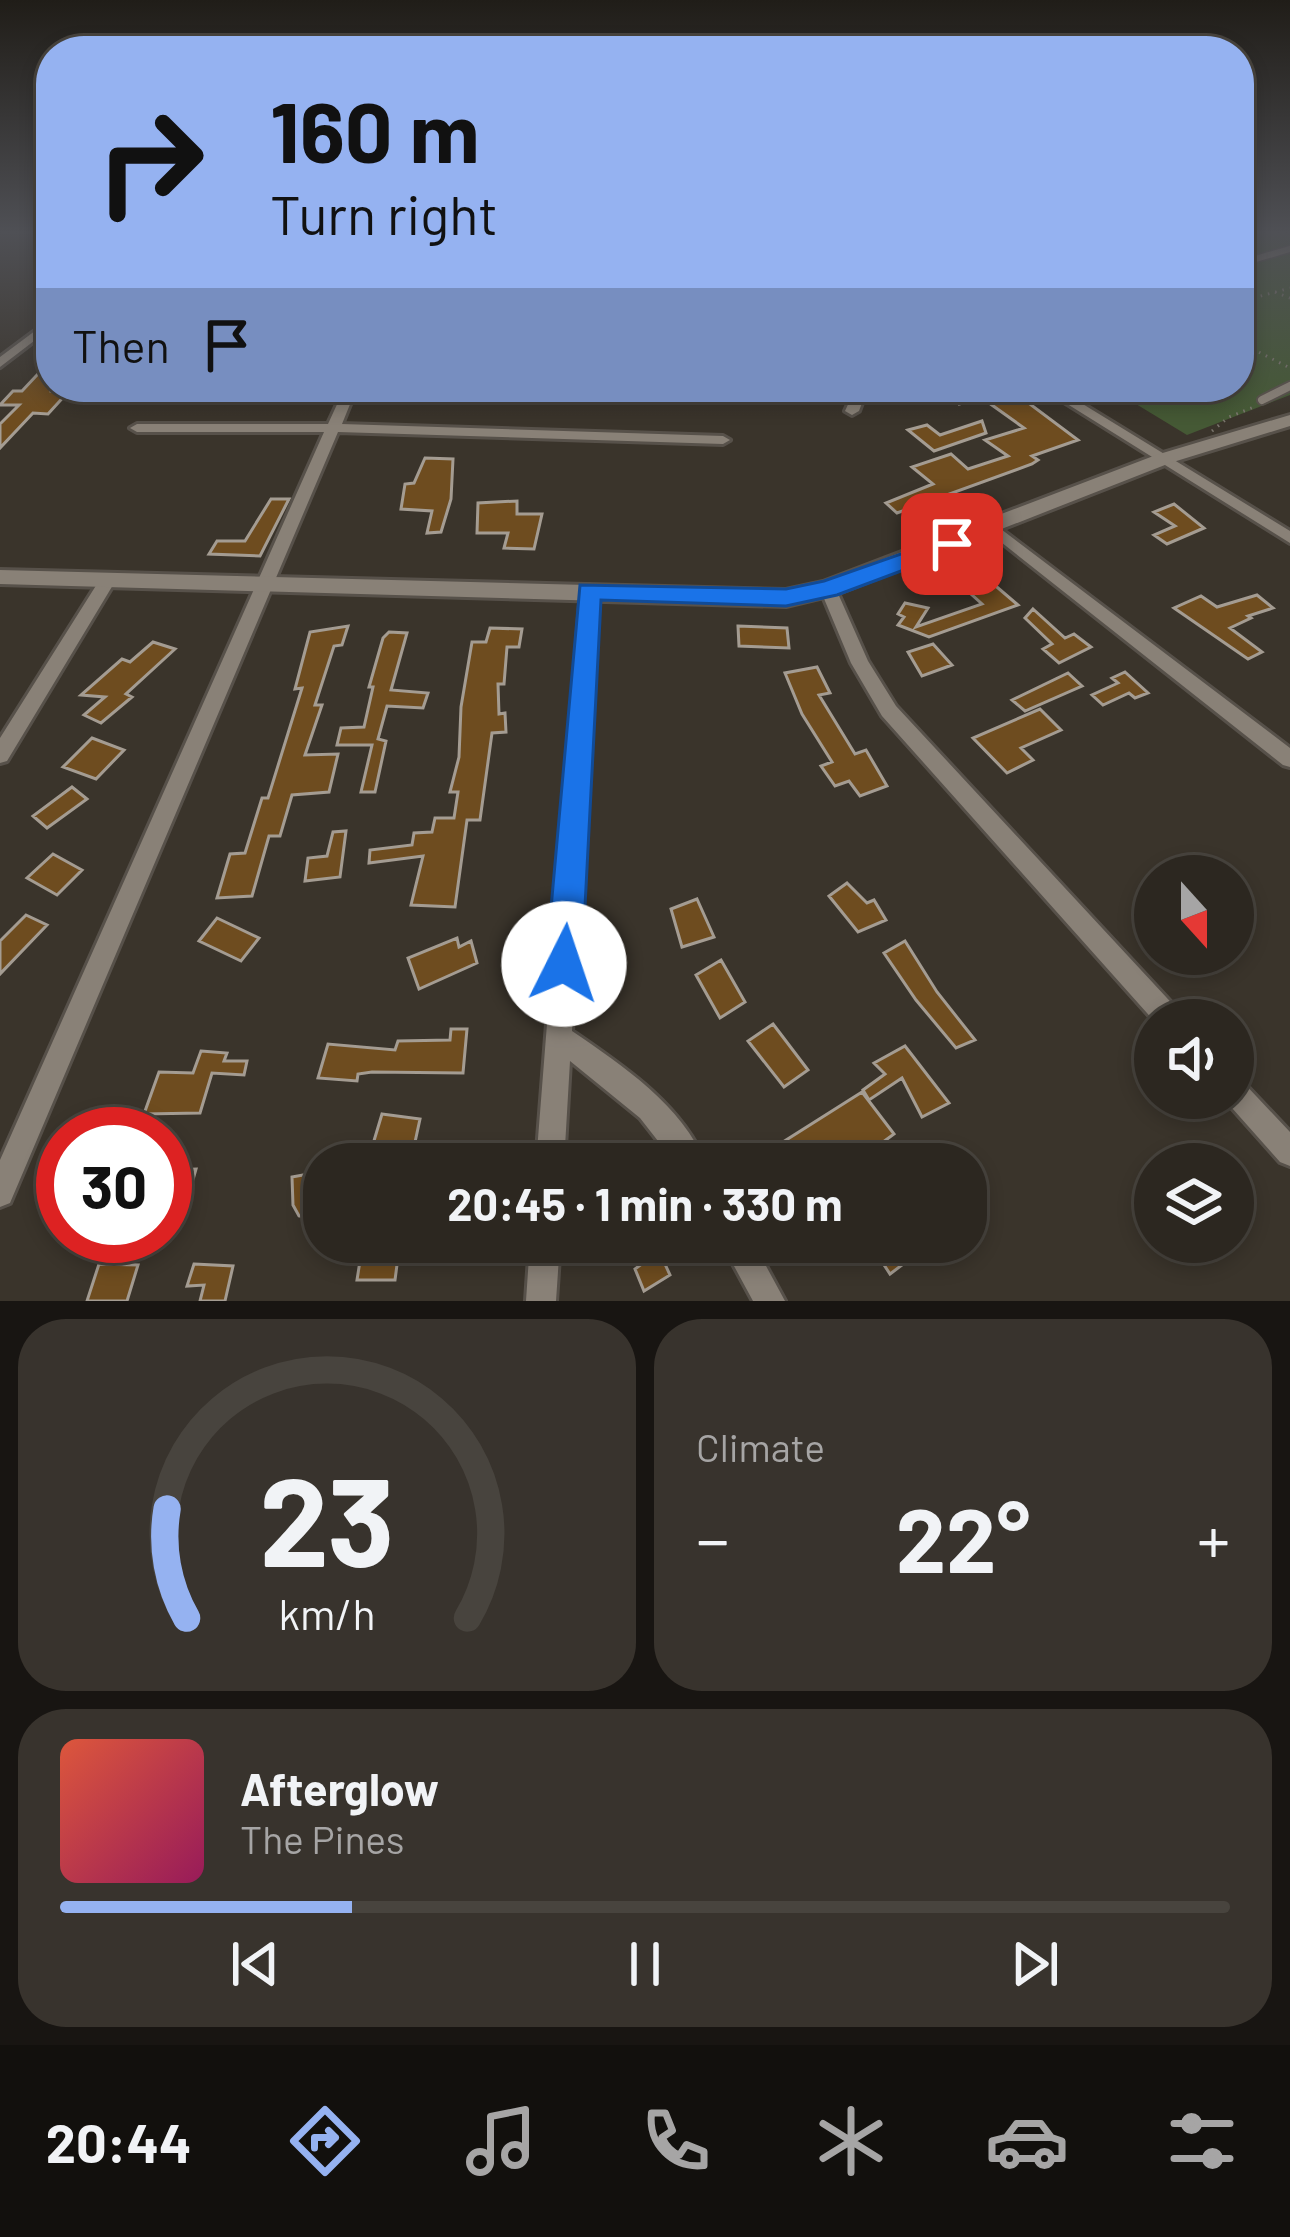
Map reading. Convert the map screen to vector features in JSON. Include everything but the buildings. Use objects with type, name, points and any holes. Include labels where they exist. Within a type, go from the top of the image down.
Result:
[{"type":"street","points":[[0,363],[36,335]]},
{"type":"street","points":[[0,1193],[344,402]]},
{"type":"street","points":[[852,411],[856,402]]},
{"type":"street","points":[[1071,402],[1290,538]]},
{"type":"street","points":[[0,578],[786,598],[828,589],[993,528],[1163,458],[1290,420]]},
{"type":"street","points":[[137,428],[333,428],[724,440]]},
{"type":"street","points":[[993,528],[1290,759]]},
{"type":"street","points":[[0,755],[108,580]]},
{"type":"street","points":[[828,589],[860,663],[889,710],[1151,999]]},
{"type":"street","points":[[552,1143],[589,591]]},
{"type":"street","points":[[559,1038],[626,1083],[680,1143]]},
{"type":"street","points":[[1254,1113],[1290,1152]]},
{"type":"street","points":[[541,1301],[544,1263]]},
{"type":"street","points":[[748,1263],[770,1301]]},
{"type":"lane","points":[[1262,400],[1290,386]]},
{"type":"path","points":[[1254,350],[1290,368]]},
{"type":"path","points":[[1209,445],[1213,427],[1262,400]]},
{"type":"green space","points":[[1254,294],[1290,294],[1290,395],[1187,435],[1133,402],[1254,402]]},
{"type":"route","points":[[564,964],[589,591],[786,598],[828,589],[952,544]]}]
